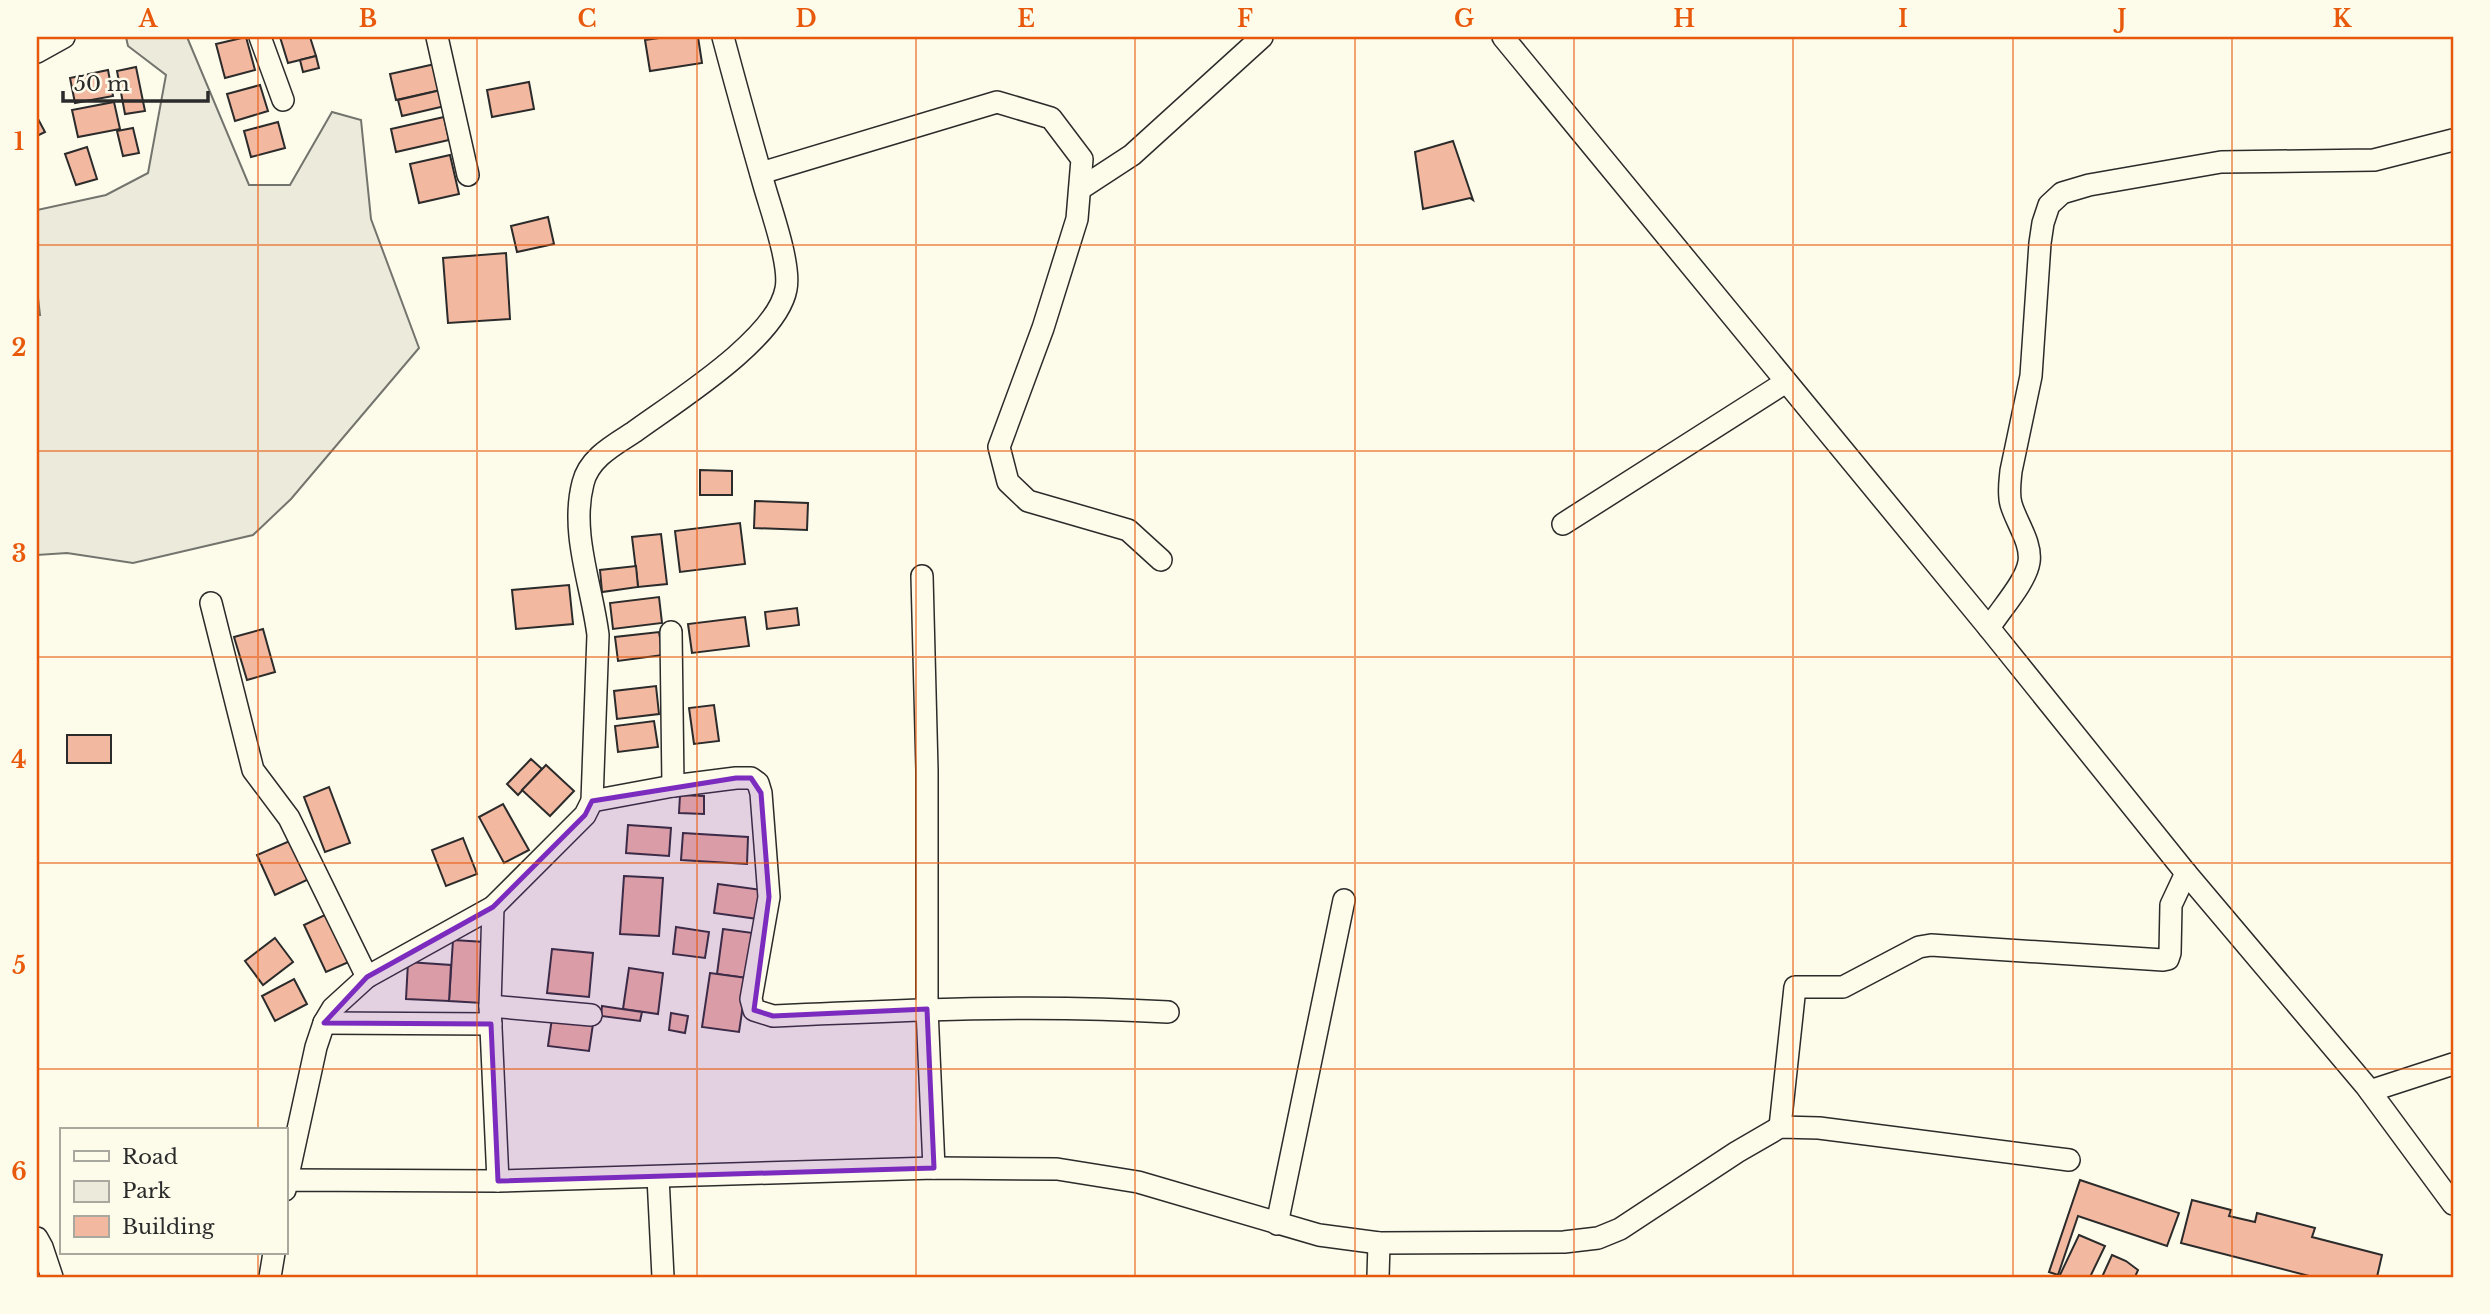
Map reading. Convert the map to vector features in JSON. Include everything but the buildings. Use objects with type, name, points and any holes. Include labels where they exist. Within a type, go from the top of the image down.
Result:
[{"type":"street","points":[[37,52],[64,37]]},
{"type":"street","points":[[260,37],[283,100]]},
{"type":"street","points":[[437,37],[468,174]]},
{"type":"street","points":[[287,1180],[316,1047],[324,1023],[333,1008],[367,977],[493,907],[586,816],[592,801],[597,635],[595,610],[579,531],[583,482],[596,458],[706,380],[745,348],[773,319],[786,288],[782,248],[723,37]]},
{"type":"street","points":[[1080,189],[1132,155],[1262,37]]},
{"type":"street","points":[[1503,37],[1989,628],[2186,873],[2370,1091],[2453,1204]]},
{"type":"street","points":[[761,173],[997,102],[1051,118],[1082,159],[1077,219],[1043,328],[999,447],[1008,482],[1028,501],[1128,530],[1161,560]]},
{"type":"street","points":[[1989,628],[2024,576],[2029,561],[2028,545],[2010,502],[2010,486],[2031,376],[2040,243],[2049,205],[2062,193],[2089,185],[2196,166],[2239,161],[2374,160],[2453,140]]},
{"type":"street","points":[[1563,524],[1786,382]]},
{"type":"street","points":[[922,576],[927,770],[927,1009],[934,1168]]},
{"type":"street","points":[[211,603],[253,770],[289,818],[367,977]]},
{"type":"street","points":[[671,632],[673,786]]},
{"type":"street","points":[[592,801],[736,778],[751,778],[758,783],[769,897],[751,999],[754,1010],[773,1016],[927,1009],[1087,1007],[1168,1012]]},
{"type":"street","points":[[1780,1127],[1794,987],[1843,987],[1919,947],[1931,945],[2168,959],[2172,905],[2186,873]]},
{"type":"street","points":[[1277,1224],[1344,900]]},
{"type":"street","points":[[493,907],[491,1015],[498,1181]]},
{"type":"street","points":[[324,1023],[491,1015],[591,1015]]},
{"type":"street","points":[[2370,1091],[2453,1064]]},
{"type":"street","points":[[287,1185],[934,1168],[1057,1169],[1138,1182],[1319,1235],[1379,1243],[1564,1242],[1598,1238],[1639,1218],[1737,1152],[1780,1127],[1819,1128],[2069,1160]]},
{"type":"street","points":[[657,1177],[663,1277]]},
{"type":"street","points":[[37,1238],[52,1277]]},
{"type":"street","points":[[1378,1277],[1379,1243]]},
{"type":"street","points":[[270,1277],[274,1254]]},
{"type":"highlighted area","points":[[736,778],[751,778],[761,793],[769,897],[754,1010],[773,1016],[927,1009],[934,1168],[498,1181],[491,1024],[324,1023],[367,977],[493,907],[585,815],[592,801]]},
{"type":"green space","points":[[126,37],[187,37],[249,185],[290,185],[332,112],[361,120],[371,219],[419,348],[291,499],[253,535],[133,563],[67,553],[37,555],[37,315],[40,315],[37,289],[37,210],[106,195],[148,173],[166,75],[128,46]]}]
